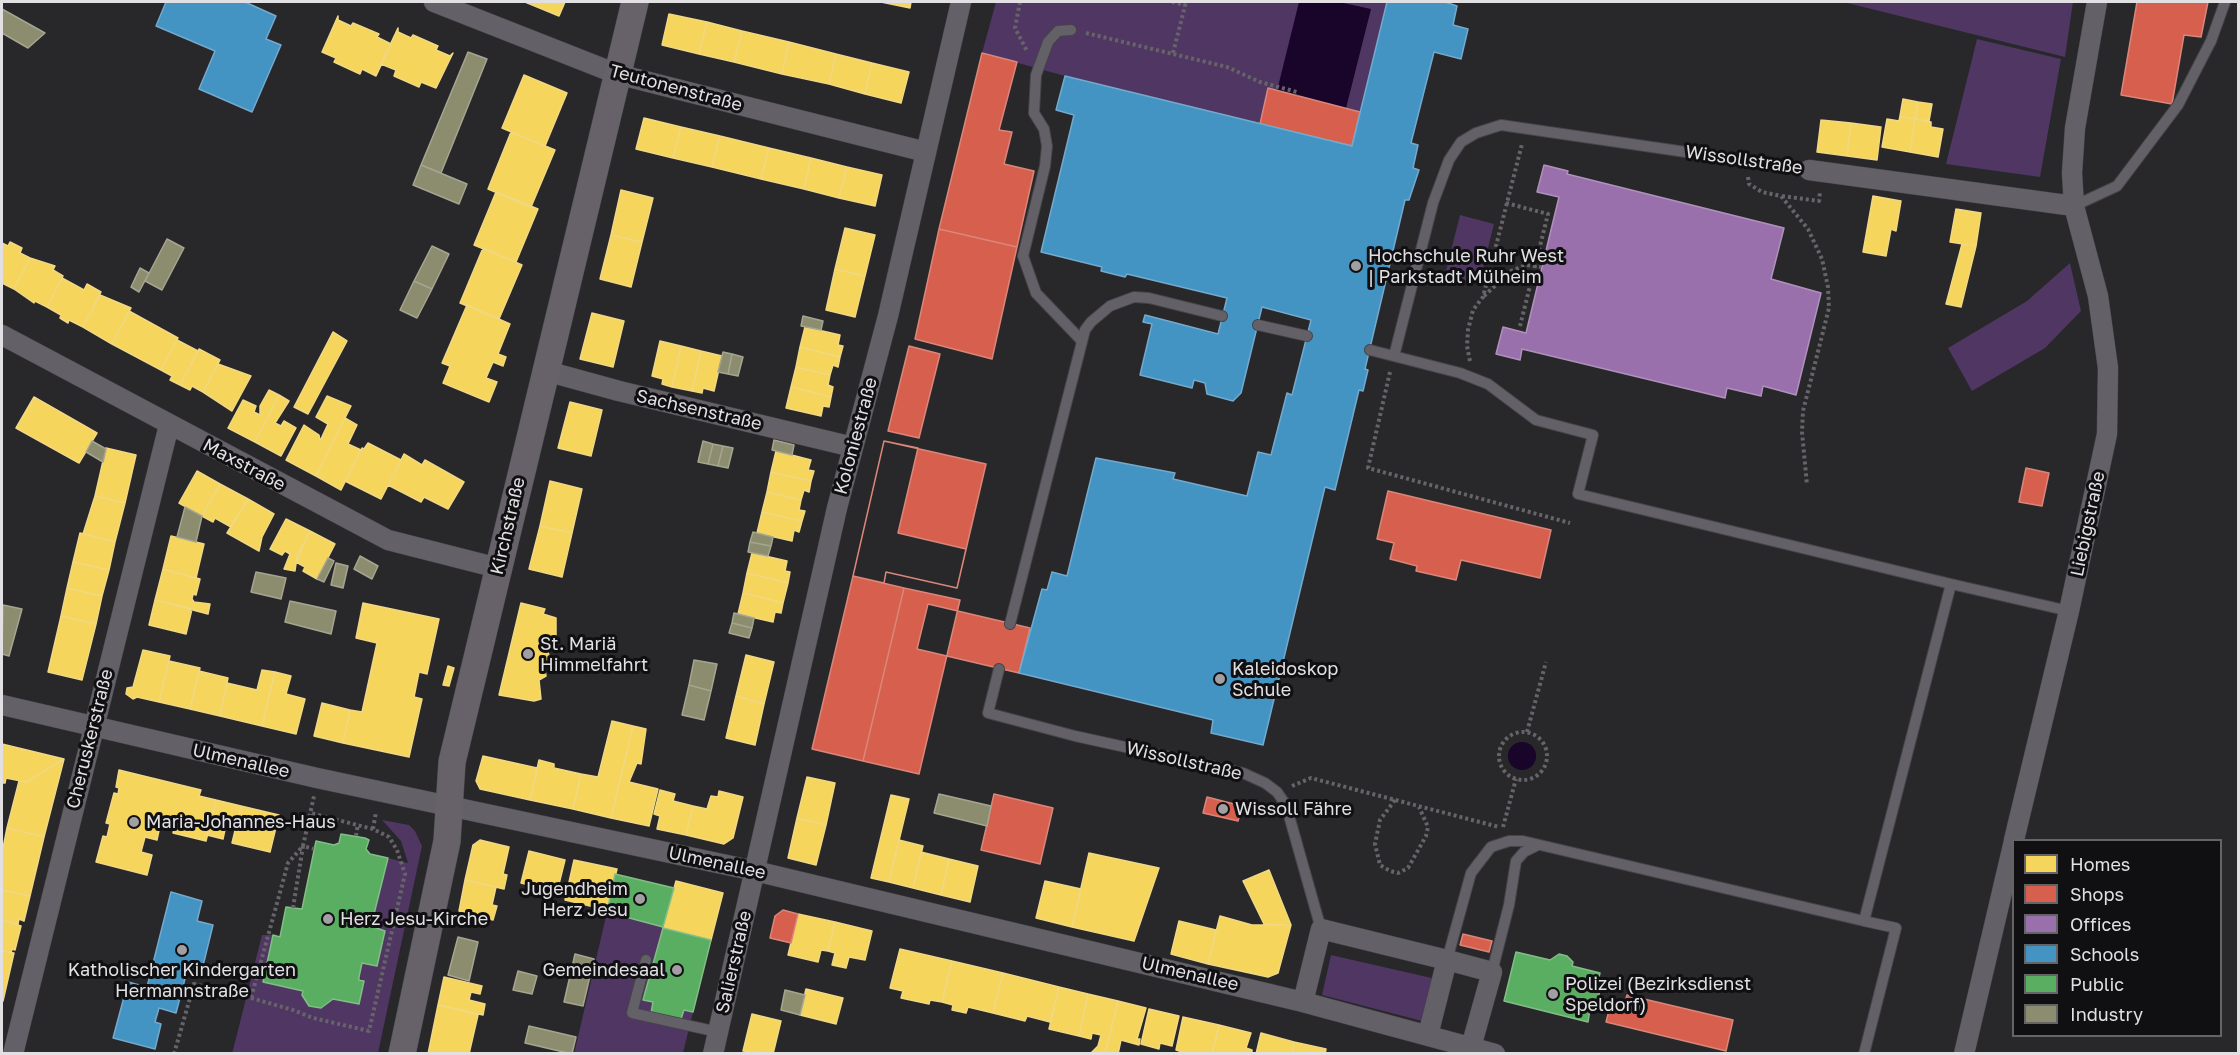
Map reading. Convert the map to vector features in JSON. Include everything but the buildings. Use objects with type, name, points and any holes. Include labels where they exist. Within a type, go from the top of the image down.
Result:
[{"type":"street","name":"Teutonenstraße","points":[[434,2],[617,74],[926,152]]},
{"type":"street","name":"Kirchstraße","points":[[402,1053],[447,841],[452,762],[635,2]]},
{"type":"street","name":"Koloniestraße","points":[[755,871],[831,530],[888,316],[961,2]]},
{"type":"street","points":[[2074,206],[2072,172],[2075,128],[2097,2]]},
{"type":"street","name":"Wissollstraße","points":[[1809,170],[2074,206]]},
{"type":"street","name":"Liebigstraße","points":[[2014,839],[2069,611],[2107,434],[2108,368],[2098,296],[2074,206]]},
{"type":"street","name":"Maxstraße","points":[[2,335],[388,540],[498,568]]},
{"type":"street","name":"Sachsenstraße","points":[[546,371],[619,391],[853,447]]},
{"type":"street","name":"Cheruskerstraße","points":[[13,1053],[169,425]]},
{"type":"street","name":"Ulmenallee","points":[[2,705],[317,778],[755,871],[1303,1002],[1495,1053]]},
{"type":"street","name":"Liebigstraße","points":[[1964,1053],[2012,849]]},
{"type":"street","name":"Salierstraße","points":[[713,1053],[755,871]]},
{"type":"street","points":[[1303,1002],[1321,929],[1447,960],[1492,972],[1472,1047]]},
{"type":"street","points":[[1428,1035],[1447,960]]},
{"type":"lane","points":[[2074,206],[2117,186],[2178,105],[2211,41],[2225,2]]},
{"type":"lane","points":[[1071,30],[1058,32],[1048,42],[1036,75],[1034,113],[1044,129],[1047,146],[1045,166],[1023,256],[1036,293],[1082,341]]},
{"type":"lane","name":"Wissollstraße","points":[[1394,356],[1433,203],[1449,160],[1461,142],[1476,133],[1501,125],[1809,170]]},
{"type":"lane","points":[[1010,624],[1082,341],[1090,321],[1110,306],[1134,297],[1149,298],[1222,316]]},
{"type":"lane","points":[[1258,325],[1307,336]]},
{"type":"lane","points":[[1370,350],[1460,373],[1488,384],[1536,420],[1593,435],[1578,494],[2069,611]]},
{"type":"lane","points":[[1864,921],[1951,584]]},
{"type":"lane","name":"Wissollstraße","points":[[999,669],[988,713],[1075,736],[1243,773],[1265,783],[1277,792]]},
{"type":"lane","points":[[1277,792],[1286,805],[1321,929]]},
{"type":"lane","points":[[1447,960],[1466,885],[1482,856],[1491,847],[1509,841],[1538,845],[1896,928],[1864,1053]]},
{"type":"lane","points":[[1492,972],[1509,905],[1516,861],[1524,852],[1538,845]]},
{"type":"lane","points":[[646,960],[632,1013],[718,1032]]},
{"type":"path","points":[[1020,2],[1015,28],[1025,44],[1028,55],[1042,58]]},
{"type":"path","points":[[1172,2],[1185,3],[1173,53]]},
{"type":"path","points":[[1071,30],[1227,67],[1260,82],[1297,92],[1296,95]]},
{"type":"path","points":[[1484,297],[1526,129]]},
{"type":"path","points":[[1745,161],[1749,184],[1762,192],[1781,196],[1808,229],[1822,259],[1828,287],[1829,308],[1803,411],[1802,432],[1807,485]]},
{"type":"path","points":[[1506,203],[1548,213],[1520,326]]},
{"type":"path","points":[[1488,384],[1470,362],[1467,346],[1473,310],[1511,271],[1526,265],[1541,267]]},
{"type":"path","points":[[1394,356],[1368,468],[1570,523]]},
{"type":"path","points":[[1527,732],[1546,662]]},
{"type":"path","points":[[1527,732],[1539,738],[1544,745],[1545,761],[1538,774],[1530,778],[1516,779],[1507,774],[1500,764],[1499,752],[1504,741],[1512,735],[1527,732]]},
{"type":"path","points":[[293,909],[317,778]]},
{"type":"path","points":[[1277,792],[1311,778],[1503,828],[1516,779]]},
{"type":"path","points":[[1395,800],[1380,820],[1375,844],[1380,865],[1390,871],[1398,873],[1408,868],[1426,836],[1425,815],[1418,806]]},
{"type":"path","points":[[174,1053],[194,984],[293,1010],[313,1018],[369,1031],[405,874],[397,850],[389,837],[358,825],[310,813]]},
{"type":"path","points":[[356,836],[358,825]]},
{"type":"path","points":[[303,846],[314,849]]},
{"type":"path","points":[[251,998],[288,863],[303,846]]},
{"type":"shaded area","points":[[996,2],[1387,2],[1352,146],[1065,76],[982,53]]},
{"type":"shaded area","points":[[1299,2],[1339,2],[1371,9],[1341,128],[1272,111]]},
{"type":"shaded area","points":[[1843,2],[2073,2],[2065,57]]},
{"type":"shaded area","points":[[1977,39],[2061,59],[2040,177],[1946,164]]},
{"type":"shaded area","points":[[1460,215],[1494,224],[1479,284],[1445,275]]},
{"type":"shaded area","points":[[2070,263],[2081,311],[2045,348],[1972,391],[1948,348],[2027,301]]},
{"type":"shaded area","points":[[1522,742],[1532,746],[1536,756],[1532,766],[1522,770],[1512,766],[1508,756],[1512,746]]},
{"type":"shaded area","points":[[382,820],[409,825],[415,831],[422,846],[378,1053],[232,1054],[262,935],[273,935],[263,982],[303,991],[309,1006],[322,1008],[333,999],[359,1003],[364,981],[359,977],[362,963],[377,965],[385,935],[385,931],[371,926],[382,875],[388,858],[408,863],[401,841]]},
{"type":"shaded area","points":[[607,912],[663,927],[643,1000],[653,1002],[681,1019],[684,1010],[693,1012],[683,1053],[574,1054]]},
{"type":"shaded area","points":[[1331,955],[1436,979],[1426,1022],[1322,995]]},
{"type":"place","name":"Hochschule Ruhr West | Parkstadt Mülheim","points":[[1356,266]]},
{"type":"place","name":"St. Mariä Himmelfahrt","points":[[528,654]]},
{"type":"place","name":"Kaleidoskop Schule","points":[[1220,679]]},
{"type":"place","name":"Wissoll Fähre","points":[[1223,809]]},
{"type":"place","name":"Maria-Johannes-Haus","points":[[134,822]]},
{"type":"place","name":"Jugendheim Herz Jesu","points":[[640,899]]},
{"type":"place","name":"Herz Jesu-Kirche","points":[[328,919]]},
{"type":"place","name":"Katholischer Kindergarten Hermannstraße","points":[[182,950]]},
{"type":"place","name":"Gemeindesaal","points":[[677,970]]},
{"type":"place","name":"Polizei (Bezirksdienst Speldorf)","points":[[1553,994]]}]
